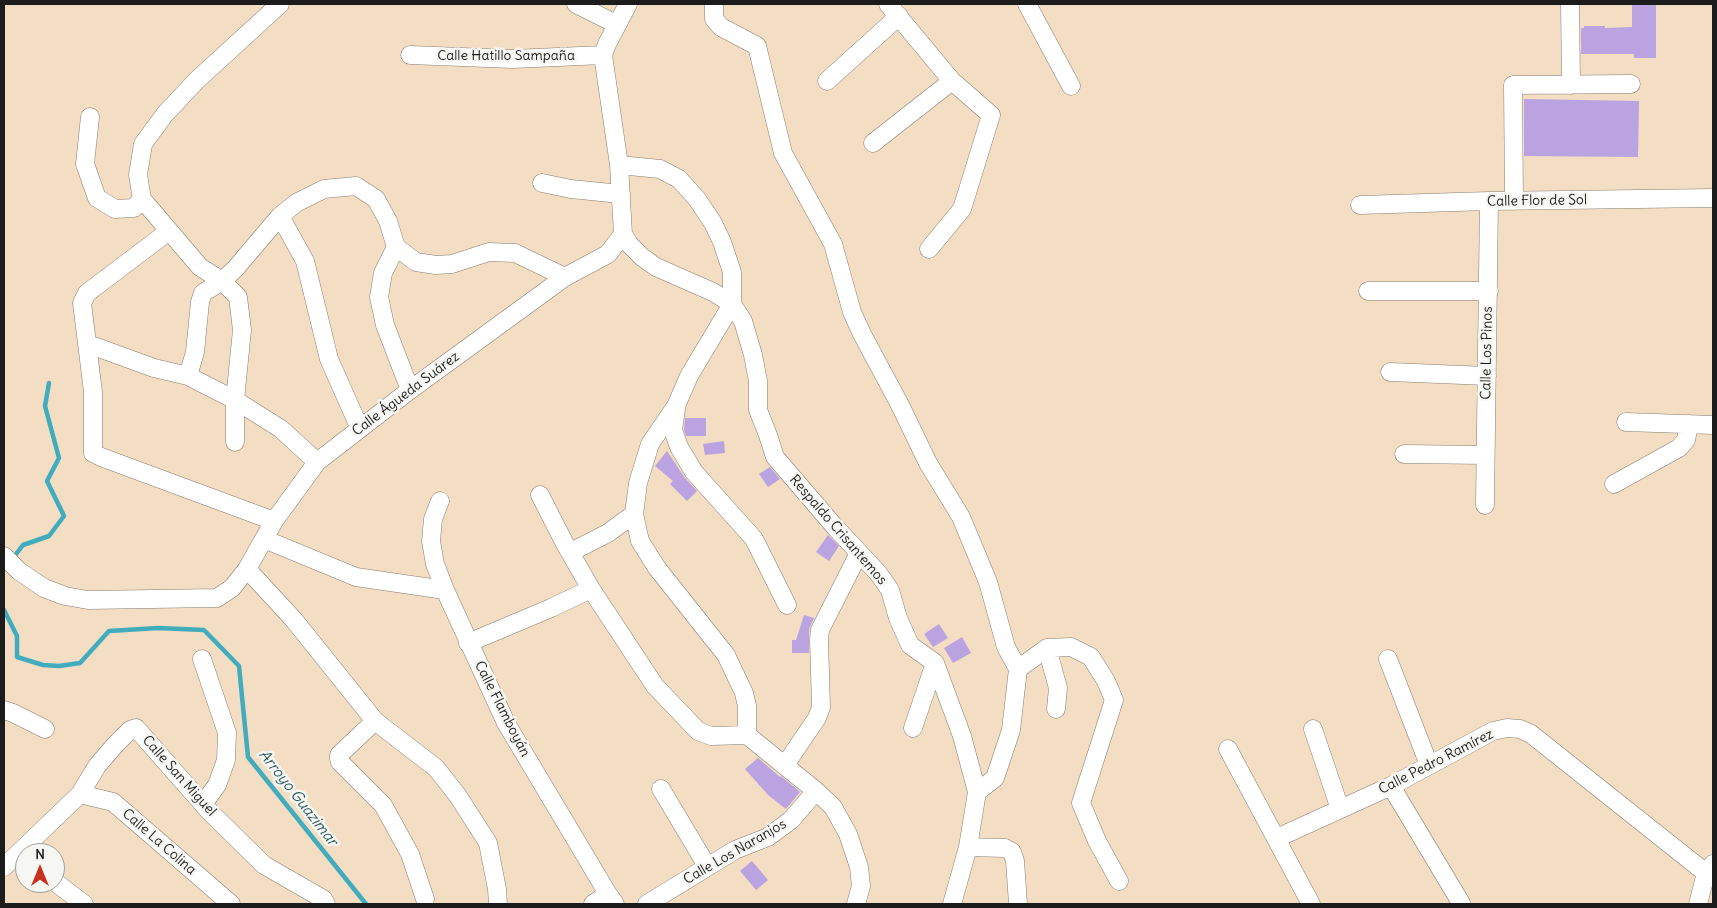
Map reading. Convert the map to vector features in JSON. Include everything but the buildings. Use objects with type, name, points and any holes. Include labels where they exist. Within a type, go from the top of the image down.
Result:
[{"type":"street","points":[[235,442],[235,400],[242,330],[238,297],[222,281],[200,267],[142,199],[138,175],[143,144],[165,114],[197,80],[280,4]]},
{"type":"street","points":[[576,4],[616,24]]},
{"type":"street","points":[[624,234],[619,165],[603,55],[616,24],[628,4]]},
{"type":"street","points":[[714,4],[714,19],[721,27],[757,46],[783,152],[833,244],[852,312],[862,334],[928,463],[961,517],[988,582],[1006,647],[1018,669],[1011,730],[995,778],[977,792]]},
{"type":"street","points":[[1027,4],[1071,86]]},
{"type":"street","points":[[1570,4],[1571,85]]},
{"type":"street","points":[[827,81],[894,10],[952,81],[991,115],[962,209],[929,249]]},
{"type":"street","name":"Calle Hatillo Sampaña","points":[[410,55],[513,58],[603,55]]},
{"type":"street","points":[[873,143],[952,81]]},
{"type":"street","points":[[1514,201],[1513,85],[1631,84]]},
{"type":"street","points":[[90,117],[85,164],[96,198],[114,209],[134,208],[142,199]]},
{"type":"street","points":[[619,165],[660,169],[679,179],[697,199],[713,223],[722,242],[732,272],[732,304],[689,376],[676,406],[650,444],[638,483],[634,514],[640,541],[658,568],[726,655],[744,694],[747,706],[747,735]]},
{"type":"street","points":[[542,183],[571,189],[621,194]]},
{"type":"street","points":[[188,376],[194,352],[200,302],[203,293],[222,281],[235,268],[280,216],[296,203],[324,189],[356,186],[376,199],[388,221],[396,248],[416,262],[436,265],[452,264],[489,252],[515,253],[565,278]]},
{"type":"street","name":"Calle Flor de Sol","points":[[1360,205],[1713,198]]},
{"type":"street","name":"Calle Los Pinos","points":[[1485,505],[1489,201]]},
{"type":"street","points":[[280,216],[305,261],[329,358],[360,429]]},
{"type":"street","points":[[169,231],[88,293],[82,303],[93,392],[93,452],[101,457],[274,520]]},
{"type":"street","name":"Respaldo Crisantemos","points":[[624,234],[629,244],[656,267],[713,292],[732,304],[743,321],[753,355],[758,381],[758,410],[775,458],[878,573],[890,590],[898,618],[910,645],[935,664]]},
{"type":"street","name":"Calle Águeda Suárez","points":[[4,556],[19,571],[44,588],[65,596],[88,600],[217,598],[232,588],[247,570],[274,520],[317,462],[410,390],[565,278],[608,254],[624,234]]},
{"type":"street","points":[[396,248],[383,273],[379,297],[386,325],[410,390]]},
{"type":"street","points":[[1368,291],[1489,291]]},
{"type":"street","points":[[88,344],[154,368],[188,376],[235,400],[281,429],[317,462]]},
{"type":"street","points":[[1390,372],[1487,376]]},
{"type":"street","points":[[676,406],[673,430],[679,447],[694,472],[754,538],[787,605]]},
{"type":"street","points":[[1626,422],[1713,425]]},
{"type":"street","points":[[1614,484],[1679,448],[1686,440],[1689,424]]},
{"type":"street","points":[[1404,454],[1485,455]]},
{"type":"street","points":[[540,495],[590,589],[655,686],[698,731],[711,736],[747,735],[816,790],[833,807],[848,834],[858,867],[861,886],[856,904]]},
{"type":"street","name":"Calle Flamboyán","points":[[440,501],[433,519],[431,541],[435,564],[444,590],[506,723],[611,899]]},
{"type":"street","points":[[571,552],[608,533],[634,514]]},
{"type":"street","points":[[264,539],[356,577],[444,590]]},
{"type":"street","points":[[785,765],[817,718],[821,707],[820,630],[859,553]]},
{"type":"street","points":[[247,570],[294,620],[375,721],[436,768],[458,796],[488,843],[498,904]]},
{"type":"street","points":[[468,643],[551,608],[590,589]]},
{"type":"street","points":[[1018,669],[1047,648],[1071,647],[1091,657],[1106,681],[1114,700],[1081,803],[1097,841],[1119,881]]},
{"type":"street","points":[[1047,648],[1058,688],[1056,709]]},
{"type":"street","points":[[1388,659],[1429,765]]},
{"type":"street","points":[[202,660],[227,733],[226,760],[217,785],[203,804]]},
{"type":"street","points":[[913,728],[935,664]]},
{"type":"street","points":[[935,664],[962,736],[977,792],[968,847],[952,904]]},
{"type":"street","points":[[7,714],[45,729]]},
{"type":"street","points":[[375,721],[339,755],[340,762],[383,805],[410,854],[425,900]]},
{"type":"street","name":"Calle San Miguel","points":[[34,843],[80,794],[97,766],[115,745],[130,730],[136,728],[203,804],[264,865],[323,900],[326,904]]},
{"type":"street","name":"Calle Pedro Ramírez","points":[[1277,838],[1391,786],[1493,731],[1507,728],[1520,729],[1531,734],[1710,868]]},
{"type":"street","points":[[1313,729],[1340,809]]},
{"type":"street","points":[[1228,748],[1311,904]]},
{"type":"street","points":[[1391,786],[1462,902]]},
{"type":"street","points":[[661,789],[707,866]]},
{"type":"street","name":"Calle Los Naranjos","points":[[647,904],[735,850],[768,837],[791,820],[816,790]]},
{"type":"street","name":"Calle La Colina","points":[[80,794],[113,802],[231,904]]},
{"type":"street","points":[[968,847],[1005,848],[1012,852],[1015,861],[1018,904]]},
{"type":"street","name":"Calle San Miguel","points":[[4,867],[15,860]]},
{"type":"street","points":[[1698,904],[1710,868]]},
{"type":"street","points":[[65,890],[84,904]]},
{"type":"street","points":[[593,904],[611,899]]},
{"type":"waterway","name":"Arroyo Guazimar","points":[[13,558],[23,545],[49,536],[64,516],[47,481],[59,458],[45,406],[49,383]]},
{"type":"waterway","name":"Arroyo Guazimar","points":[[4,610],[17,636],[17,657],[43,665],[59,666],[80,663],[109,631],[158,628],[204,630],[239,666],[248,757],[366,904]]}]
